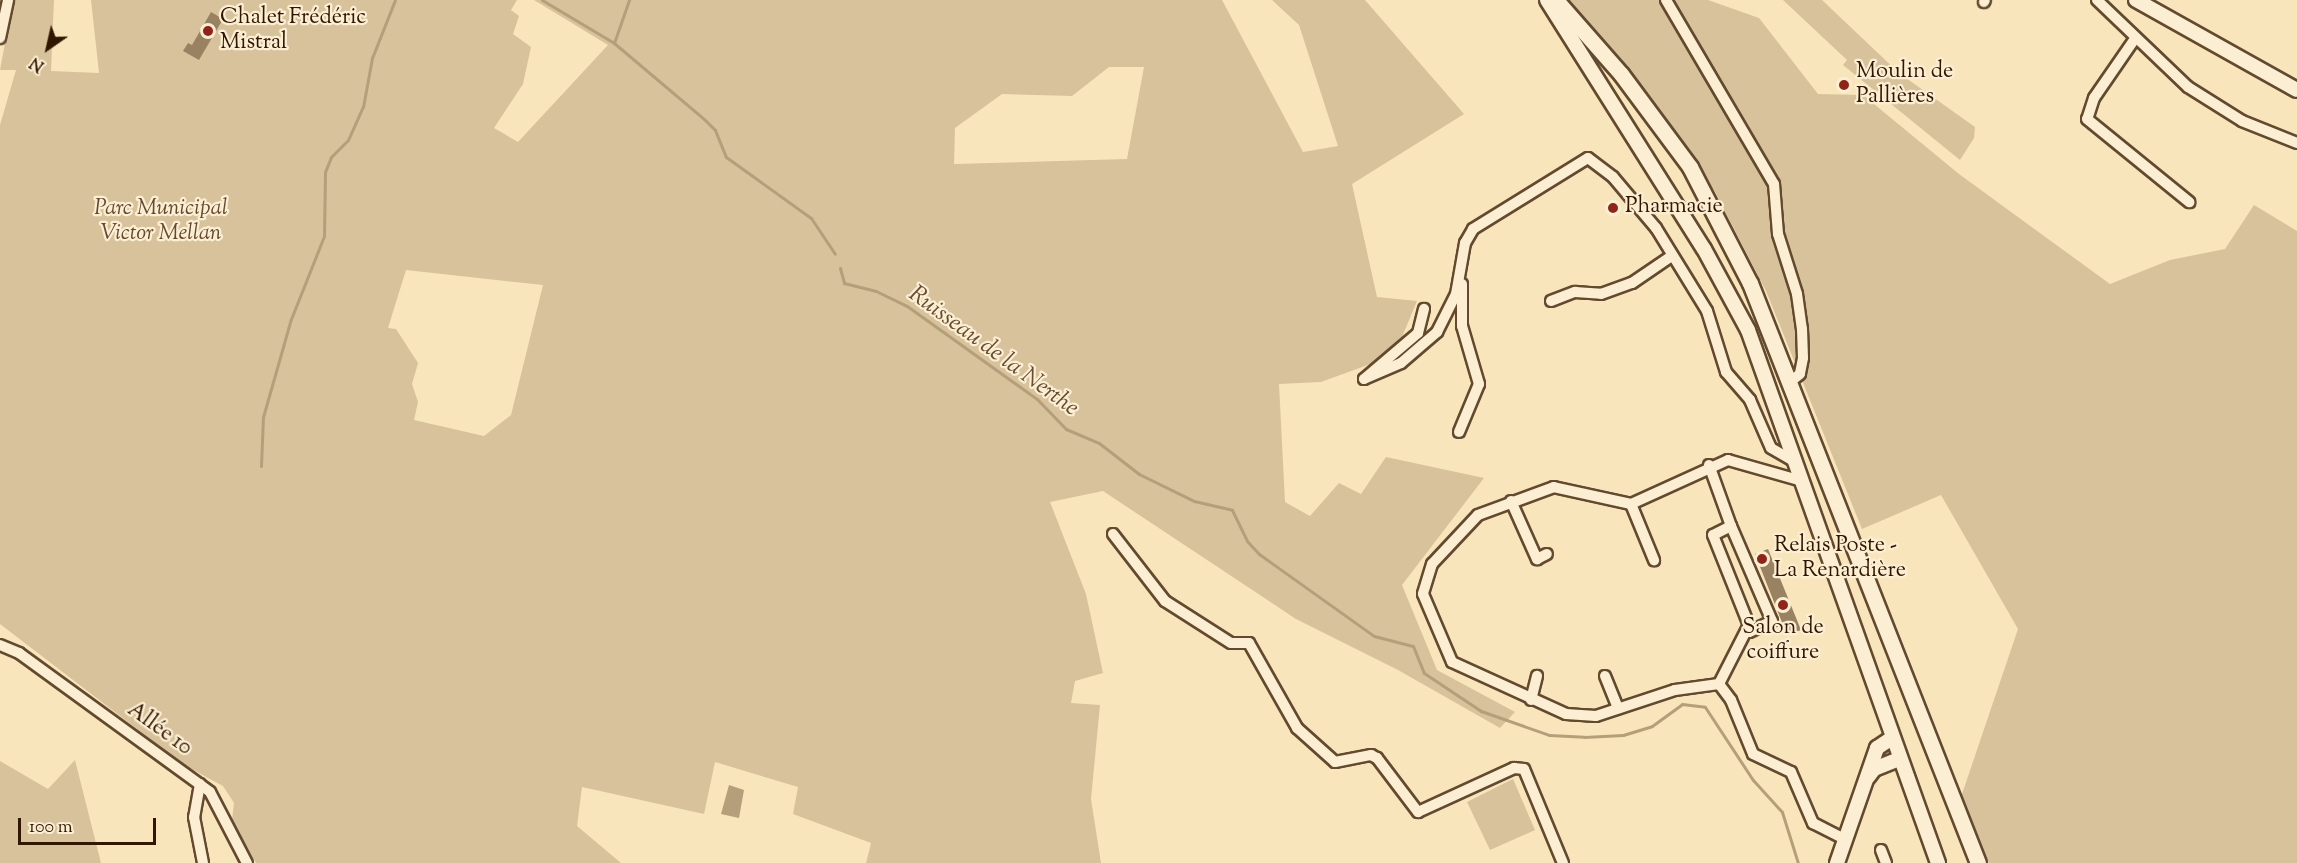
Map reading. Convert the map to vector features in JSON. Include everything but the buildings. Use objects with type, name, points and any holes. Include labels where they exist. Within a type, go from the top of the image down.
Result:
[{"type":"main road","points":[[1556,0],[1600,51],[1683,158],[1750,283],[1791,381],[1978,863]]},
{"type":"street","points":[[0,38],[8,0]]},
{"type":"street","points":[[1547,0],[1728,289],[1748,330],[1899,759],[1938,863]]},
{"type":"street","points":[[1666,0],[1774,184],[1778,234],[1797,294],[1802,329],[1803,358],[1800,374],[1791,381]]},
{"type":"street","points":[[2097,0],[2134,40],[2188,87],[2242,121],[2297,143]]},
{"type":"street","points":[[2136,0],[2297,90]]},
{"type":"street","points":[[2134,40],[2094,98],[2087,118],[2189,202]]},
{"type":"street","points":[[1597,77],[1600,51]]},
{"type":"street","points":[[1460,432],[1479,384],[1462,326],[1462,275],[1465,243],[1473,229],[1588,158],[1596,160],[1635,200],[1656,228],[1670,257],[1707,311],[1726,372],[1750,400],[1771,448],[1795,462]]},
{"type":"street","points":[[1551,301],[1575,292],[1601,294],[1632,283],[1670,257]]},
{"type":"street","points":[[1424,309],[1418,333],[1364,379],[1401,363],[1430,341],[1444,322],[1462,275]]},
{"type":"street","points":[[1719,684],[1693,685],[1618,709],[1580,717],[1531,700],[1452,662],[1423,594],[1432,564],[1478,515],[1511,501],[1561,487],[1631,504],[1708,465],[1728,460],[1802,481]]},
{"type":"street","points":[[1708,465],[1731,526],[1772,621],[1749,632],[1719,684]]},
{"type":"street","points":[[1511,501],[1537,559],[1546,554]]},
{"type":"street","points":[[1631,504],[1654,560]]},
{"type":"street","points":[[1731,526],[1713,535],[1749,632]]},
{"type":"street","points":[[1113,534],[1165,601],[1231,643],[1249,643],[1296,728],[1335,762],[1371,755],[1377,759],[1418,812],[1514,768],[1524,769],[1530,775],[1563,863]]},
{"type":"street","name":"Allée 10","points":[[0,645],[20,653],[200,784],[217,801],[247,863]]},
{"type":"street","points":[[1531,700],[1537,676]]},
{"type":"street","points":[[1605,676],[1618,709]]},
{"type":"street","points":[[1719,684],[1731,700],[1753,754],[1791,772],[1813,823],[1844,839]]},
{"type":"street","points":[[1837,863],[1877,748],[1892,738]]},
{"type":"street","points":[[1867,779],[1874,769],[1899,759]]},
{"type":"street","points":[[200,784],[194,817],[203,863]]},
{"type":"street","points":[[1881,850],[1886,863]]},
{"type":"green space","name":"Parc Municipal Victor Mellan","points":[[13,0],[54,0],[51,71],[99,73],[91,0],[517,0],[511,10],[519,16],[513,34],[531,47],[523,84],[494,128],[518,142],[608,45],[534,0],[1222,0],[1303,152],[1338,146],[1299,25],[1272,0],[1365,0],[1464,114],[1352,184],[1377,297],[1417,301],[1402,337],[1376,362],[1321,382],[1279,384],[1285,502],[1310,516],[1339,483],[1361,494],[1386,457],[1484,478],[1402,585],[1437,670],[1515,712],[1500,728],[1398,670],[1296,619],[1103,491],[1050,502],[1086,594],[1103,673],[1075,681],[1071,703],[1100,705],[1091,799],[1101,863],[866,863],[871,843],[793,814],[798,787],[715,762],[704,814],[582,787],[577,826],[621,863],[256,863],[232,820],[234,803],[223,786],[184,765],[0,624],[0,125],[16,70],[0,70]],"holes":[[[1109,67],[1144,67],[1127,159],[954,164],[955,128],[1002,94],[1072,96]],[[406,270],[543,285],[511,415],[484,436],[414,420],[418,402],[412,384],[418,363],[396,329],[388,328]]]},
{"type":"green space","points":[[1568,0],[1708,0],[1759,18],[1818,94],[1863,95],[1959,174],[2110,284],[2170,260],[2225,249],[2254,205],[2297,231],[2297,863],[1989,863],[1961,797],[2018,629],[1941,495],[1862,529],[1766,291],[1714,190]]},
{"type":"green space","points":[[1783,0],[1822,0],[1899,73],[1975,127],[1974,138],[1960,160],[1843,65],[1847,60]]},
{"type":"green space","points":[[75,760],[101,863],[0,863],[0,761],[48,789]]},
{"type":"green space","points":[[1513,779],[1535,830],[1490,850],[1467,802]]},
{"type":"shaded area","points":[[729,785],[744,790],[739,818],[721,814]]},
{"type":"waterway","points":[[261,466],[263,417],[291,319],[324,236],[325,172],[331,157],[348,140],[363,107],[372,58],[395,0]]},
{"type":"waterway","name":"Ruisseau de la Nerthe","points":[[542,0],[614,43],[704,119],[715,130],[726,157],[811,218],[835,254]]},
{"type":"waterway","points":[[614,43],[629,0]]},
{"type":"waterway","name":"Ruisseau de la Nerthe","points":[[840,268],[844,283],[876,291],[907,306],[1037,399],[1066,429],[1099,443],[1139,474],[1194,501],[1232,510],[1247,541],[1259,554],[1374,636],[1413,646],[1424,673],[1481,711],[1549,735],[1584,737],[1623,735],[1652,726],[1682,704],[1705,707],[1753,780],[1782,812],[1798,863]]},
{"type":"place","name":"Chalet Frédéric Mistral","points":[[208,31]]},
{"type":"place","name":"Moulin de Pallières","points":[[1844,85]]},
{"type":"place","name":"Pharmacie","points":[[1613,208]]},
{"type":"place","name":"Relais Poste - La Renardière","points":[[1762,559]]},
{"type":"place","name":"Salon de coiffure","points":[[1783,605]]}]
